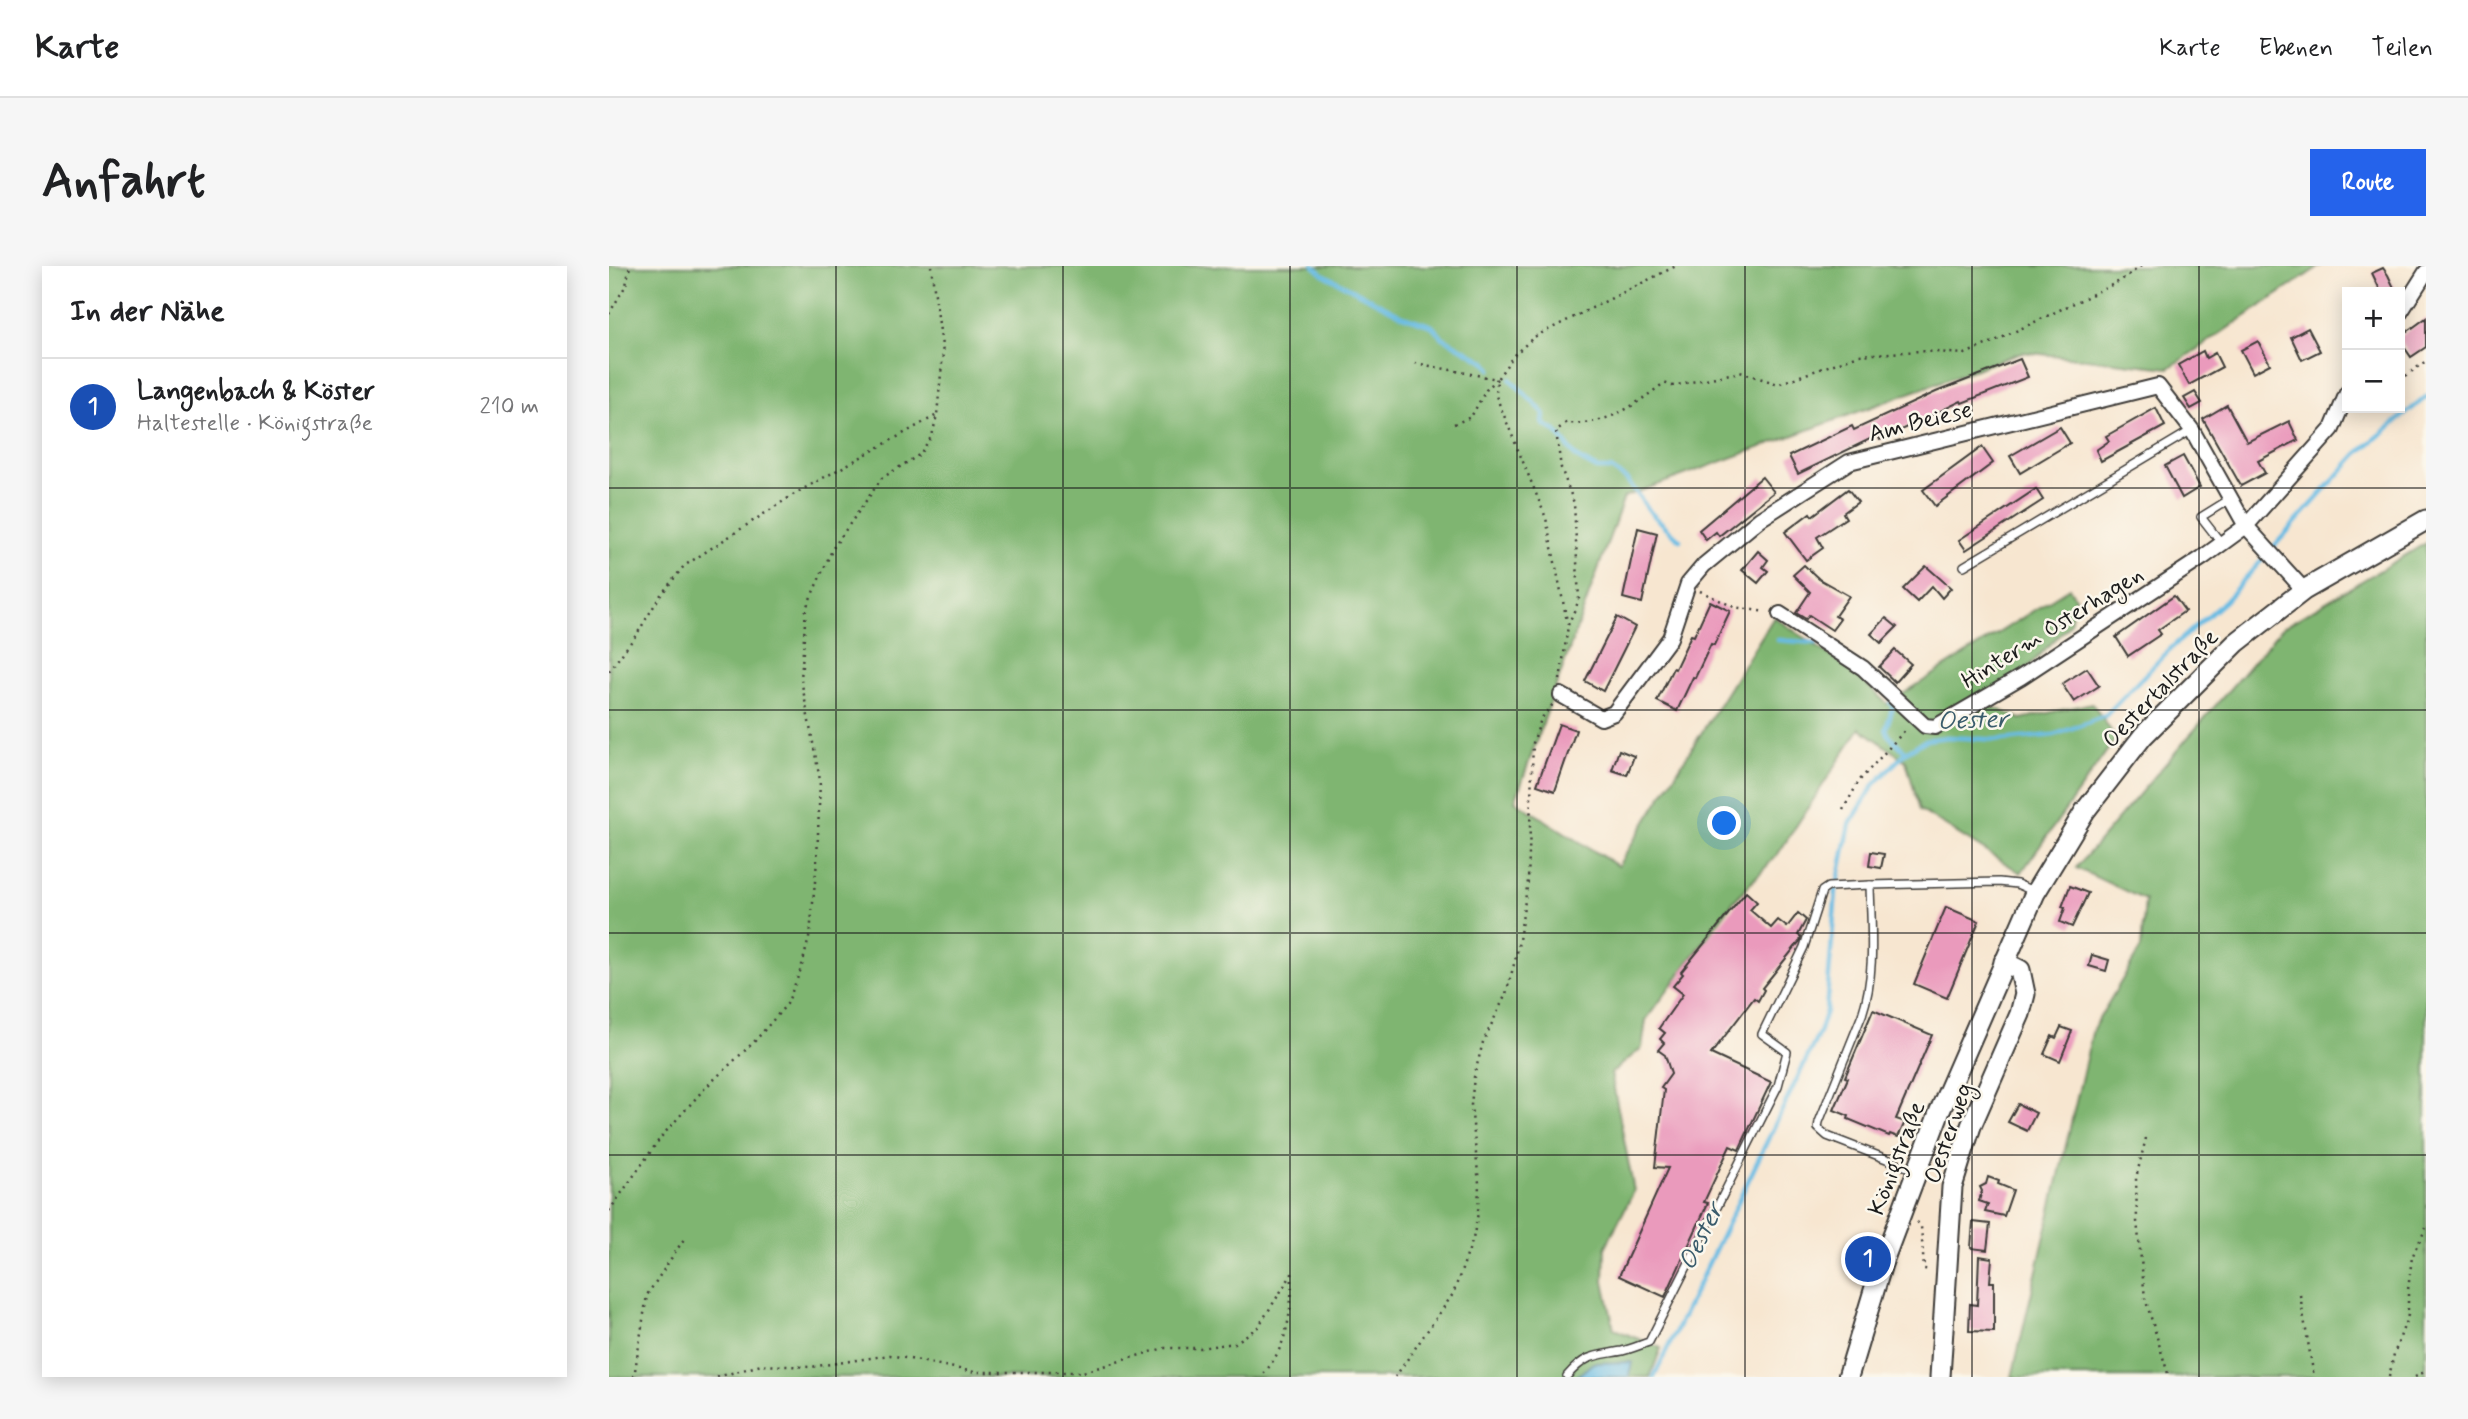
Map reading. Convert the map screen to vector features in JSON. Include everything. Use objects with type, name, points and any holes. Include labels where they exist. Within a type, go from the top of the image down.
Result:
[{"type":"main road","name":"Oestertalstraße","points":[[2004,962],[2035,893],[2085,811],[2143,736],[2236,643],[2304,590],[2426,520]]},
{"type":"main road","name":"Königstraße","points":[[1848,1377],[1882,1264],[1916,1170],[2004,962]]},
{"type":"main road","name":"Oesterweg","points":[[1940,1377],[1952,1187],[1971,1126],[2020,1014],[2025,994],[2020,971],[2004,962]]},
{"type":"street","points":[[2405,305],[2426,272]]},
{"type":"street","name":"Am Beiese","points":[[1561,695],[1601,718],[1614,713],[1670,638],[1688,584],[1704,565],[1760,519],[1849,462],[2158,386],[2192,430],[2251,530],[2304,590]]},
{"type":"street","name":"Hinterm Osterhagen","points":[[1780,614],[1863,668],[1925,726],[1935,726],[2021,677],[2222,544],[2251,530],[2332,429],[2342,405]]},
{"type":"lane","points":[[1964,566],[2192,430]]},
{"type":"lane","points":[[2222,544],[2201,517],[2231,499]]},
{"type":"lane","points":[[1567,1376],[1579,1362],[1595,1354],[1624,1351],[1649,1342],[1778,1086],[1787,1052],[1762,1034],[1804,947],[1822,891],[1828,887],[1851,885],[1999,882],[2017,884],[2035,893]]},
{"type":"lane","points":[[1870,885],[1870,974],[1867,1000],[1818,1128],[1827,1136],[1916,1170]]},
{"type":"path","points":[[609,314],[626,285],[630,266]]},
{"type":"path","points":[[609,1211],[661,1137],[705,1088],[754,1042],[787,1004],[801,970],[810,934],[817,861],[820,780],[801,679],[806,608],[833,548],[882,478],[919,455],[932,436],[937,415],[943,353],[931,266]]},
{"type":"path","points":[[1454,424],[1471,417],[1486,390],[1514,355],[1534,337],[1677,266]]},
{"type":"path","points":[[1395,1377],[1453,1294],[1473,1239],[1478,1213],[1479,1184],[1471,1105],[1474,1077],[1483,1042],[1506,994],[1517,953],[1528,881],[1534,743],[1541,719],[1561,695],[1560,680],[1567,626],[1579,600],[1574,503],[1561,468],[1556,431],[1566,423],[1594,423],[1633,406],[1664,383],[1672,386],[1740,372],[1778,384],[1859,355],[1920,351],[1965,354],[2120,281],[2141,266]]},
{"type":"path","points":[[2405,376],[2426,361]]},
{"type":"path","points":[[1415,363],[1497,379]]},
{"type":"path","points":[[1497,379],[1496,396],[1546,517],[1567,626]]},
{"type":"path","points":[[609,671],[684,566],[796,493],[937,415]]},
{"type":"path","points":[[1688,584],[1734,607],[1780,614]]},
{"type":"path","points":[[1843,810],[1859,781],[1898,737]]},
{"type":"path","points":[[2147,1138],[2136,1178],[2137,1221],[2145,1298],[2169,1377]]},
{"type":"path","points":[[1901,1216],[1921,1226],[1924,1269]]},
{"type":"path","points":[[2389,1377],[2407,1315],[2412,1257],[2426,1228]]},
{"type":"path","points":[[635,1377],[647,1295],[686,1236]]},
{"type":"path","points":[[717,1377],[761,1366],[811,1367],[890,1355],[974,1371],[1083,1372],[1164,1348],[1200,1348],[1235,1343],[1258,1327],[1293,1274],[1291,1306],[1283,1346],[1261,1377]]},
{"type":"path","points":[[2300,1295],[2314,1377]]},
{"type":"path","points":[[2415,1377],[2426,1371]]},
{"type":"green space","points":[[609,266],[2320,266],[2169,368],[2022,352],[1624,497],[1515,801],[1618,866],[1774,617],[1854,672],[1887,704],[2069,588],[2075,597],[2070,624],[1990,706],[2021,719],[2092,703],[2116,738],[2021,873],[1920,810],[1906,761],[1860,728],[1778,854],[1734,901],[1646,1020],[1642,1048],[1611,1073],[1634,1191],[1605,1248],[1604,1281],[1614,1329],[1661,1348],[1650,1377],[609,1377]]},
{"type":"green space","points":[[2426,543],[2426,1377],[2012,1377],[2093,1029],[2141,948],[2145,900],[2076,868],[2282,628]]},
{"type":"water","points":[[1632,1362],[1629,1377],[1576,1377],[1593,1363]]},
{"type":"building","points":[[2383,268],[2394,287],[2379,287],[2372,273]]},
{"type":"building","points":[[2426,318],[2426,347],[2411,357],[2405,348],[2405,333]]},
{"type":"building","points":[[2308,328],[2320,351],[2302,360],[2291,337]]},
{"type":"building","points":[[2258,341],[2270,364],[2253,373],[2241,350]]},
{"type":"building","points":[[2203,351],[2206,358],[2215,353],[2222,367],[2189,385],[2178,365]]},
{"type":"building","points":[[2020,359],[2028,377],[1962,403],[1961,401],[1880,440],[1878,435],[1798,474],[1789,456],[1852,426],[1854,430],[1936,392]]},
{"type":"building","points":[[2195,392],[2202,403],[2191,409],[2184,398]]},
{"type":"building","points":[[2227,405],[2247,442],[2289,421],[2298,440],[2258,461],[2265,473],[2241,486],[2203,419]]},
{"type":"building","points":[[2156,408],[2165,426],[2101,461],[2096,450],[2109,441],[2106,436]]},
{"type":"building","points":[[2060,427],[2070,443],[2020,473],[2010,456]]},
{"type":"building","points":[[1982,447],[1993,463],[1935,506],[1923,490]]},
{"type":"building","points":[[2183,456],[2200,487],[2182,498],[2165,466]]},
{"type":"building","points":[[1762,477],[1774,492],[1719,536],[1716,532],[1706,540],[1699,530]]},
{"type":"building","points":[[1848,489],[1858,502],[1843,513],[1846,518],[1817,537],[1823,548],[1806,560],[1785,532]]},
{"type":"building","points":[[2036,489],[2043,500],[1966,550],[1959,540]]},
{"type":"building","points":[[1638,528],[1657,533],[1642,603],[1623,598]]},
{"type":"building","points":[[1758,551],[1768,560],[1763,567],[1768,571],[1758,583],[1742,570]]},
{"type":"building","points":[[1804,565],[1819,579],[1849,596],[1835,616],[1840,619],[1832,630],[1809,615],[1806,619],[1796,613],[1810,592],[1793,575]]},
{"type":"building","points":[[1926,566],[1951,588],[1942,598],[1932,586],[1917,602],[1903,589]]},
{"type":"building","points":[[2174,596],[2185,611],[2158,630],[2161,634],[2128,656],[2116,637]]},
{"type":"building","points":[[1710,601],[1730,611],[1677,711],[1657,701],[1691,635],[1694,636]]},
{"type":"building","points":[[1617,617],[1635,627],[1603,691],[1585,681]]},
{"type":"building","points":[[1886,618],[1897,627],[1881,643],[1871,634]]},
{"type":"building","points":[[1895,650],[1911,664],[1895,682],[1879,667]]},
{"type":"building","points":[[2087,668],[2099,686],[2074,702],[2062,684]]},
{"type":"building","points":[[1559,724],[1576,730],[1555,791],[1537,785]]},
{"type":"building","points":[[1619,750],[1634,756],[1627,775],[1612,770]]},
{"type":"building","points":[[1871,852],[1884,854],[1881,868],[1869,866]]},
{"type":"building","points":[[2070,886],[2088,893],[2072,927],[2060,922]]},
{"type":"building","points":[[1746,892],[1757,902],[1750,910],[1771,928],[1778,920],[1787,927],[1798,913],[1806,920],[1798,935],[1801,937],[1800,941],[1762,988],[1764,990],[1758,1001],[1754,998],[1711,1054],[1771,1082],[1739,1150],[1730,1146],[1704,1202],[1708,1203],[1665,1297],[1619,1276],[1668,1168],[1655,1167],[1664,1090],[1661,1088],[1671,1074],[1665,1055],[1658,1050],[1664,1043],[1660,1039],[1665,1033],[1659,1028],[1683,994],[1673,986],[1683,974],[1681,972]]},
{"type":"building","points":[[1946,907],[1979,921],[1947,998],[1914,984]]},
{"type":"building","points":[[2092,955],[2109,960],[2106,971],[2089,966]]},
{"type":"building","points":[[1873,1010],[1932,1035],[1896,1119],[1905,1122],[1898,1137],[1889,1136],[1848,1119],[1849,1116],[1834,1110]]},
{"type":"building","points":[[2061,1027],[2072,1031],[2060,1061],[2044,1054],[2052,1036],[2056,1038]]},
{"type":"building","points":[[2018,1104],[2036,1113],[2027,1131],[2008,1122]]},
{"type":"building","points":[[1988,1177],[2013,1190],[2004,1216],[1985,1212],[1988,1204],[1979,1201],[1982,1191],[1980,1187],[1986,1184]]},
{"type":"building","points":[[1973,1222],[1990,1224],[1987,1250],[1971,1248]]},
{"type":"building","points":[[1979,1256],[1992,1258],[1990,1282],[1994,1282],[1994,1332],[1969,1331],[1970,1304],[1977,1305]]},
{"type":"waterway","points":[[1314,266],[1323,274],[1403,316],[1432,326],[1442,337],[1484,361],[1491,369]]},
{"type":"waterway","points":[[1510,379],[1544,413],[1543,424],[1556,431],[1577,458],[1597,469],[1611,469],[1627,480],[1651,513],[1680,540]]},
{"type":"waterway","name":"Oester","points":[[1654,1377],[1819,1033],[1826,1011],[1836,891],[1850,824],[1874,785],[1906,752],[1926,740],[1947,737],[2001,740],[2054,735],[2105,716],[2169,650],[2225,601],[2357,454],[2426,397]]},
{"type":"waterway","points":[[1778,640],[1816,643]]},
{"type":"waterway","points":[[1890,703],[1893,706],[1886,729],[1889,736],[1906,752]]},
{"type":"place","name":"Langenbach & Köster","points":[[1868,1259]]}]
